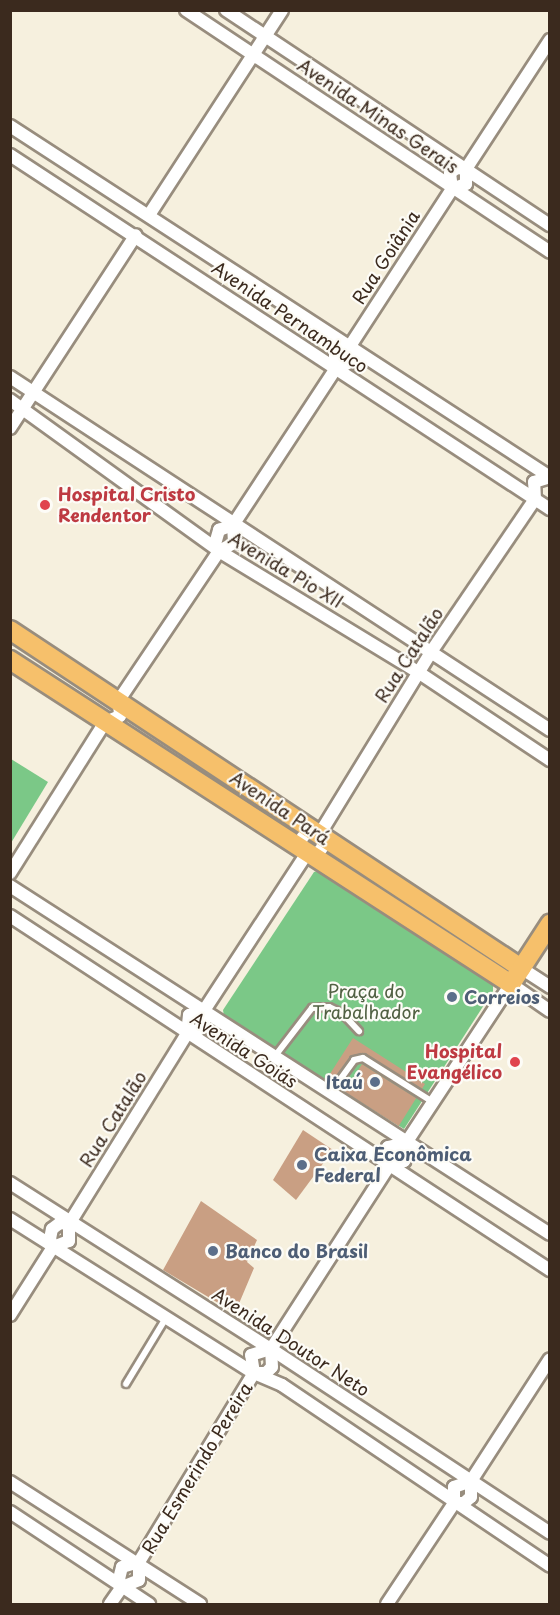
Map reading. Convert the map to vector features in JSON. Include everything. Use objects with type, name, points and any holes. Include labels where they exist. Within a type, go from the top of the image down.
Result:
[{"type":"main road","name":"Avenida Pará","points":[[10,630],[119,700],[520,968]]},
{"type":"main road","name":"Avenida Pará","points":[[10,660],[511,984]]},
{"type":"main road","name":"Rua Esmerindo Pereira","points":[[511,984],[549,924]]},
{"type":"street","name":"Avenida Minas Gerais","points":[[186,10],[549,252]]},
{"type":"street","name":"Avenida Minas Gerais","points":[[226,10],[549,225]]},
{"type":"street","points":[[10,428],[136,235],[132,220],[136,215],[149,215],[282,10]]},
{"type":"street","name":"Rua Goiânia","points":[[10,873],[105,722],[102,716],[106,703],[119,700],[219,551],[234,543],[233,525],[335,370],[335,353],[350,346],[452,189],[448,181],[450,173],[457,168],[466,169],[549,40]]},
{"type":"street","name":"Avenida Pernambuco","points":[[10,126],[549,477]]},
{"type":"street","name":"Avenida Pernambuco","points":[[10,155],[136,235],[335,370],[549,509]]},
{"type":"street","name":"Avenida Pio XII","points":[[10,377],[549,730]]},
{"type":"street","name":"Avenida Pio XII","points":[[10,400],[23,407],[219,551],[418,672],[549,760]]},
{"type":"street","name":"Rua Catalão","points":[[10,1315],[53,1247],[69,1241],[69,1224],[187,1034],[204,1027],[204,1009],[307,853],[303,848],[303,837],[309,833],[319,835],[418,672],[535,499],[532,491],[534,482],[549,477]]},
{"type":"street","points":[[535,499],[549,496]]},
{"type":"street","name":"Rua Goiânia","points":[[219,551],[215,544],[219,530],[233,525]]},
{"type":"street","points":[[10,886],[204,1009],[406,1143],[549,1234]]},
{"type":"street","name":"Avenida Goiás","points":[[10,916],[549,1270]]},
{"type":"street","name":"Avenida Pará","points":[[520,968],[549,987]]},
{"type":"street","name":"Avenida Pará","points":[[511,984],[549,1011]]},
{"type":"street","name":"Rua Esmerindo Pereira","points":[[389,1166],[404,1161],[406,1143],[511,984]]},
{"type":"street","name":"Rua Esmerindo Pereira","points":[[254,1373],[266,1373],[272,1367],[271,1349],[389,1166],[388,1147],[406,1143]]},
{"type":"street","name":"Avenida Doutor Neto","points":[[10,1183],[69,1224],[271,1349],[549,1533]]},
{"type":"street","points":[[10,1219],[254,1373],[282,1385],[549,1566]]},
{"type":"street","name":"Rua Catalão","points":[[53,1247],[50,1239],[52,1229],[60,1223],[69,1224]]},
{"type":"street","name":"Rua Esmerindo Pereira","points":[[110,1605],[122,1587],[139,1580],[140,1562],[254,1373],[251,1355],[271,1349]]},
{"type":"street","points":[[454,1503],[464,1503],[471,1497],[471,1481],[549,1359]]},
{"type":"street","points":[[10,1482],[140,1562],[200,1605]]},
{"type":"street","points":[[387,1605],[454,1503]]},
{"type":"street","points":[[10,1512],[149,1605]]},
{"type":"street","name":"Rua Esmerindo Pereira","points":[[122,1587],[119,1579],[122,1567],[140,1562]]},
{"type":"lane","points":[[275,1056],[312,1008],[328,1007],[342,1013],[359,1031]]},
{"type":"lane","points":[[331,1093],[354,1060],[363,1058],[433,1102]]},
{"type":"lane","points":[[126,1384],[166,1318]]},
{"type":"green space","points":[[11,759],[48,782],[11,843]]},
{"type":"green space","name":"Praça do Trabalhador","points":[[324,869],[493,981],[493,991],[404,1129],[224,1016],[223,1010],[314,872]]},
{"type":"building","points":[[353,1038],[425,1084],[422,1089],[363,1053],[350,1057],[331,1083],[326,1080]]},
{"type":"building","points":[[362,1064],[416,1098],[399,1126],[345,1092]]},
{"type":"building","name":"Caixa Econômica Federal","points":[[303,1130],[333,1150],[296,1200],[273,1180]]},
{"type":"building","name":"Banco do Brasil","points":[[201,1201],[257,1240],[247,1262],[254,1268],[235,1313],[163,1270]]},
{"type":"place","name":"Hospital Cristo Rendentor","points":[[45,505]]},
{"type":"place","name":"Correios","points":[[452,997]]},
{"type":"place","name":"Hospital Evangélico","points":[[515,1062]]},
{"type":"place","name":"Itaú","points":[[375,1082]]},
{"type":"place","name":"Caixa Econômica Federal","points":[[302,1165]]},
{"type":"place","name":"Banco do Brasil","points":[[213,1251]]}]
